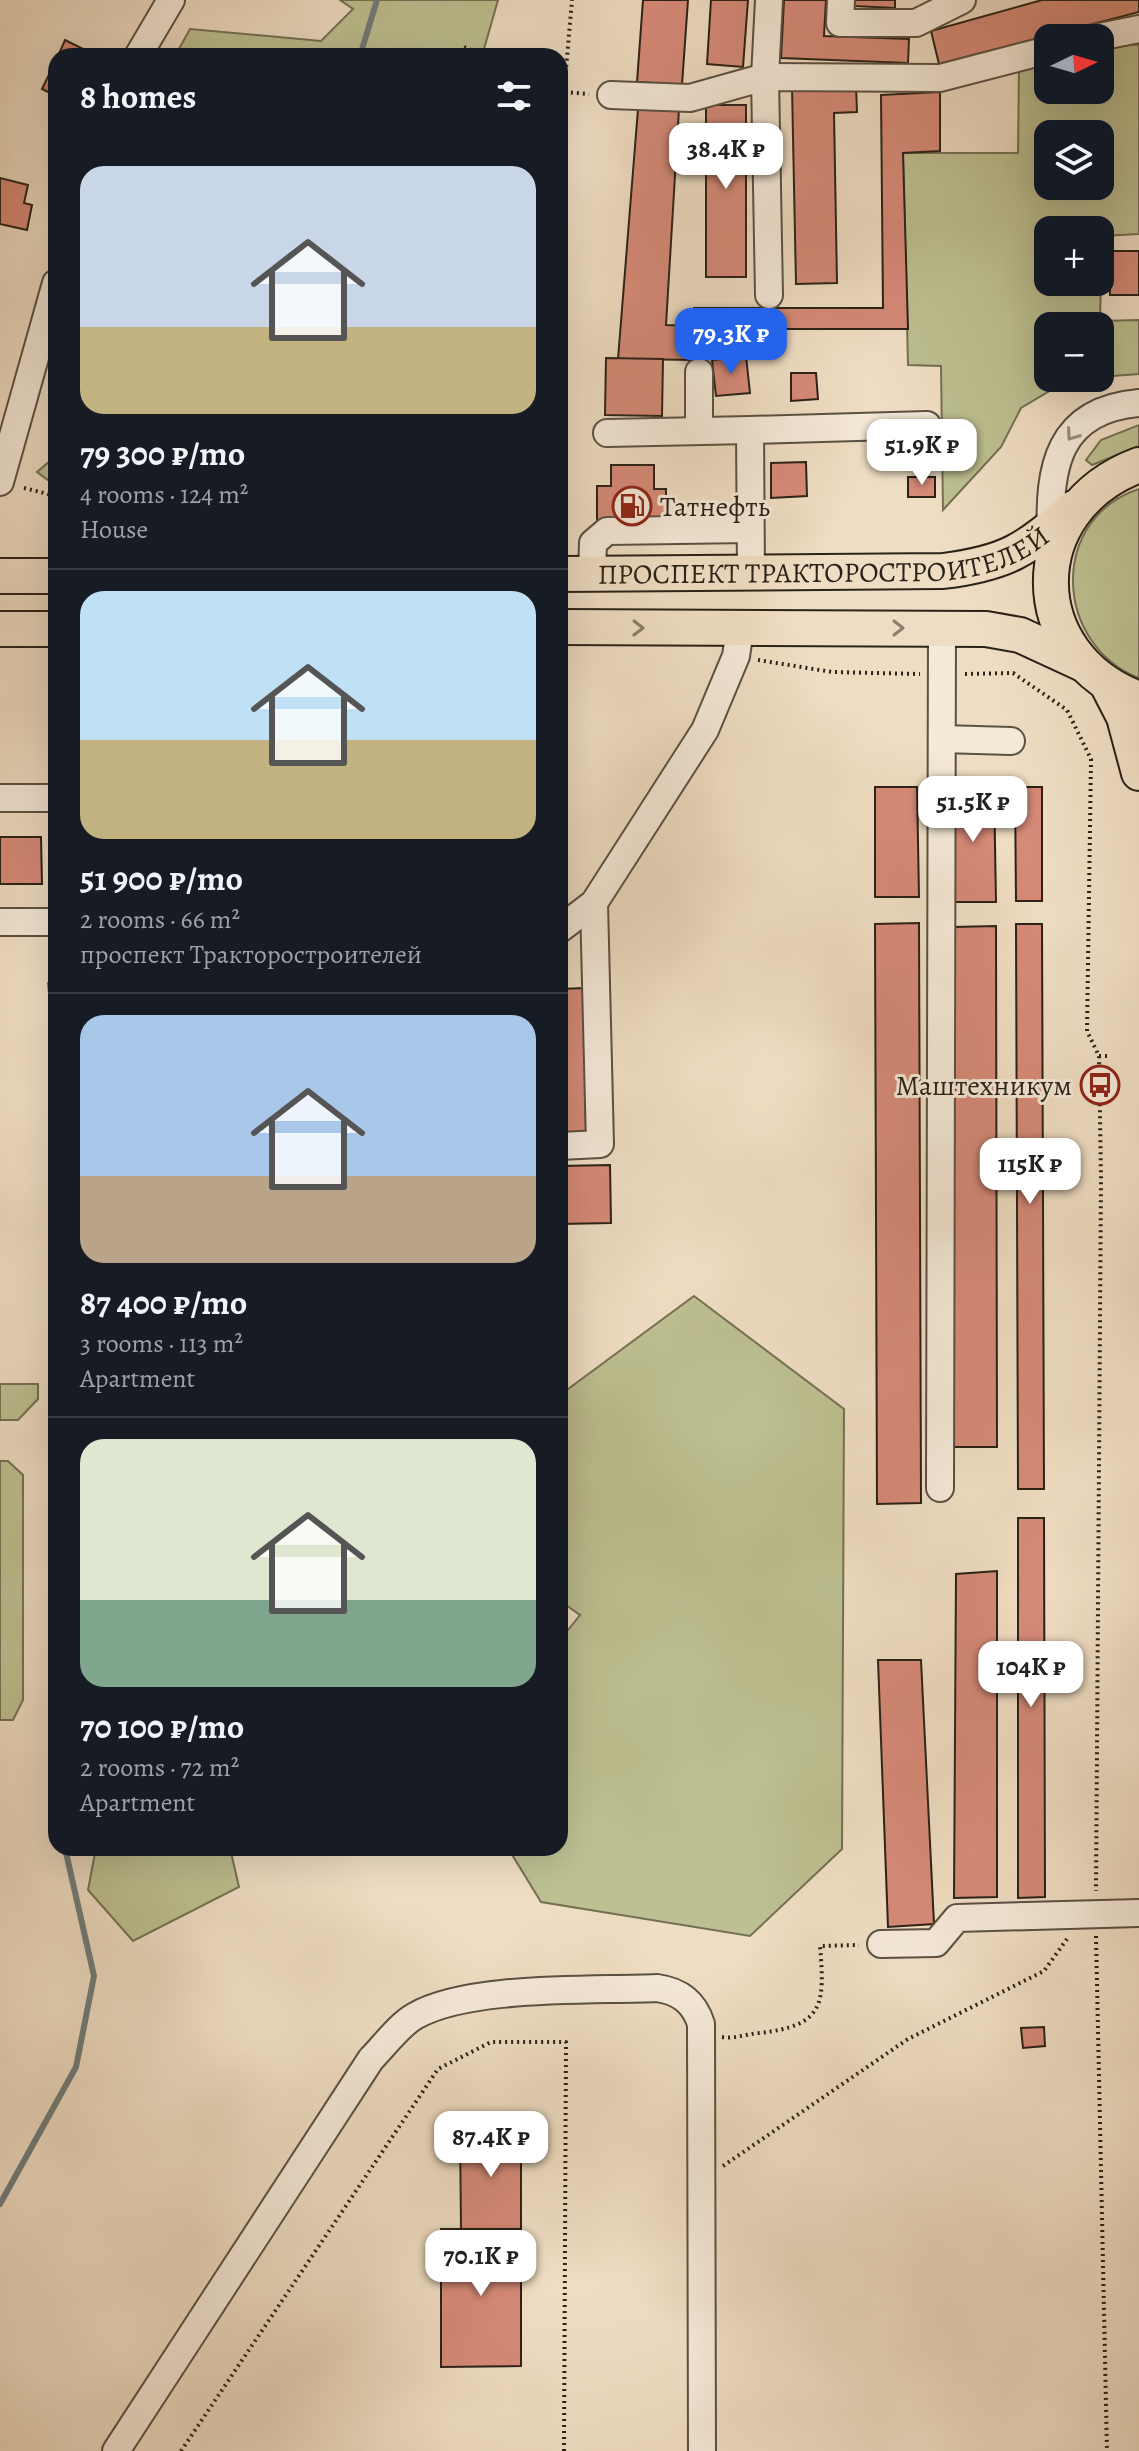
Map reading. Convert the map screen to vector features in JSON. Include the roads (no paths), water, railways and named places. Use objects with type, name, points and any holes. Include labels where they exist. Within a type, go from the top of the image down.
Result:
[{"type":"main road","name":"ПРОСПЕКТ ТРАКТОРОСТРОИТЕЛЕЙ","points":[[576,574],[943,571],[982,566],[1016,554],[1063,518],[1092,489],[1116,474],[1139,465]]},
{"type":"main road","points":[[1063,518],[1052,562],[1055,610],[1065,639],[1095,674],[1124,717],[1139,773]]},
{"type":"main road","points":[[0,576],[48,576]]},
{"type":"main road","name":"ПРОСПЕКТ ТРАКТОРОСТРОИТЕЛЕЙ","points":[[568,627],[942,627],[1020,635],[1139,699]]},
{"type":"main road","points":[[0,629],[48,629]]},
{"type":"street","points":[[143,48],[171,0]]},
{"type":"street","points":[[769,0],[765,77],[769,295]]},
{"type":"street","points":[[841,0],[840,23],[962,0]]},
{"type":"street","points":[[1114,34],[1139,29]]},
{"type":"street","points":[[611,95],[690,98],[765,77],[940,78],[1034,54]]},
{"type":"street","points":[[1,482],[48,312]]},
{"type":"street","points":[[699,372],[699,431]]},
{"type":"street","points":[[1063,518],[1053,489],[1060,454],[1074,428],[1097,412],[1139,403]]},
{"type":"street","points":[[607,433],[927,425]]},
{"type":"street","points":[[750,430],[751,574]]},
{"type":"street","points":[[576,574],[593,543],[607,531],[750,529]]},
{"type":"street","points":[[940,1488],[942,627]]},
{"type":"street","points":[[568,923],[594,903],[705,730],[736,656],[740,629]]},
{"type":"street","points":[[942,739],[1011,741]]},
{"type":"street","points":[[0,798],[48,798]]},
{"type":"street","points":[[568,1146],[600,1144],[594,903]]},
{"type":"street","points":[[0,922],[48,922]]},
{"type":"street","points":[[881,1944],[936,1943],[957,1918],[1139,1913]]},
{"type":"street","points":[[116,2451],[371,2059],[413,2017],[449,2002],[496,1996],[657,1988],[668,1990],[688,2001],[698,2015],[702,2033],[702,2451]]},
{"type":"waterway","points":[[362,48],[377,0]]},
{"type":"waterway","points":[[0,2204],[76,2067],[94,1976],[67,1856]]},
{"type":"place","name":"Татнефть","points":[[632,506]]},
{"type":"place","name":"Маштехникум","points":[[1100,1085]]}]
